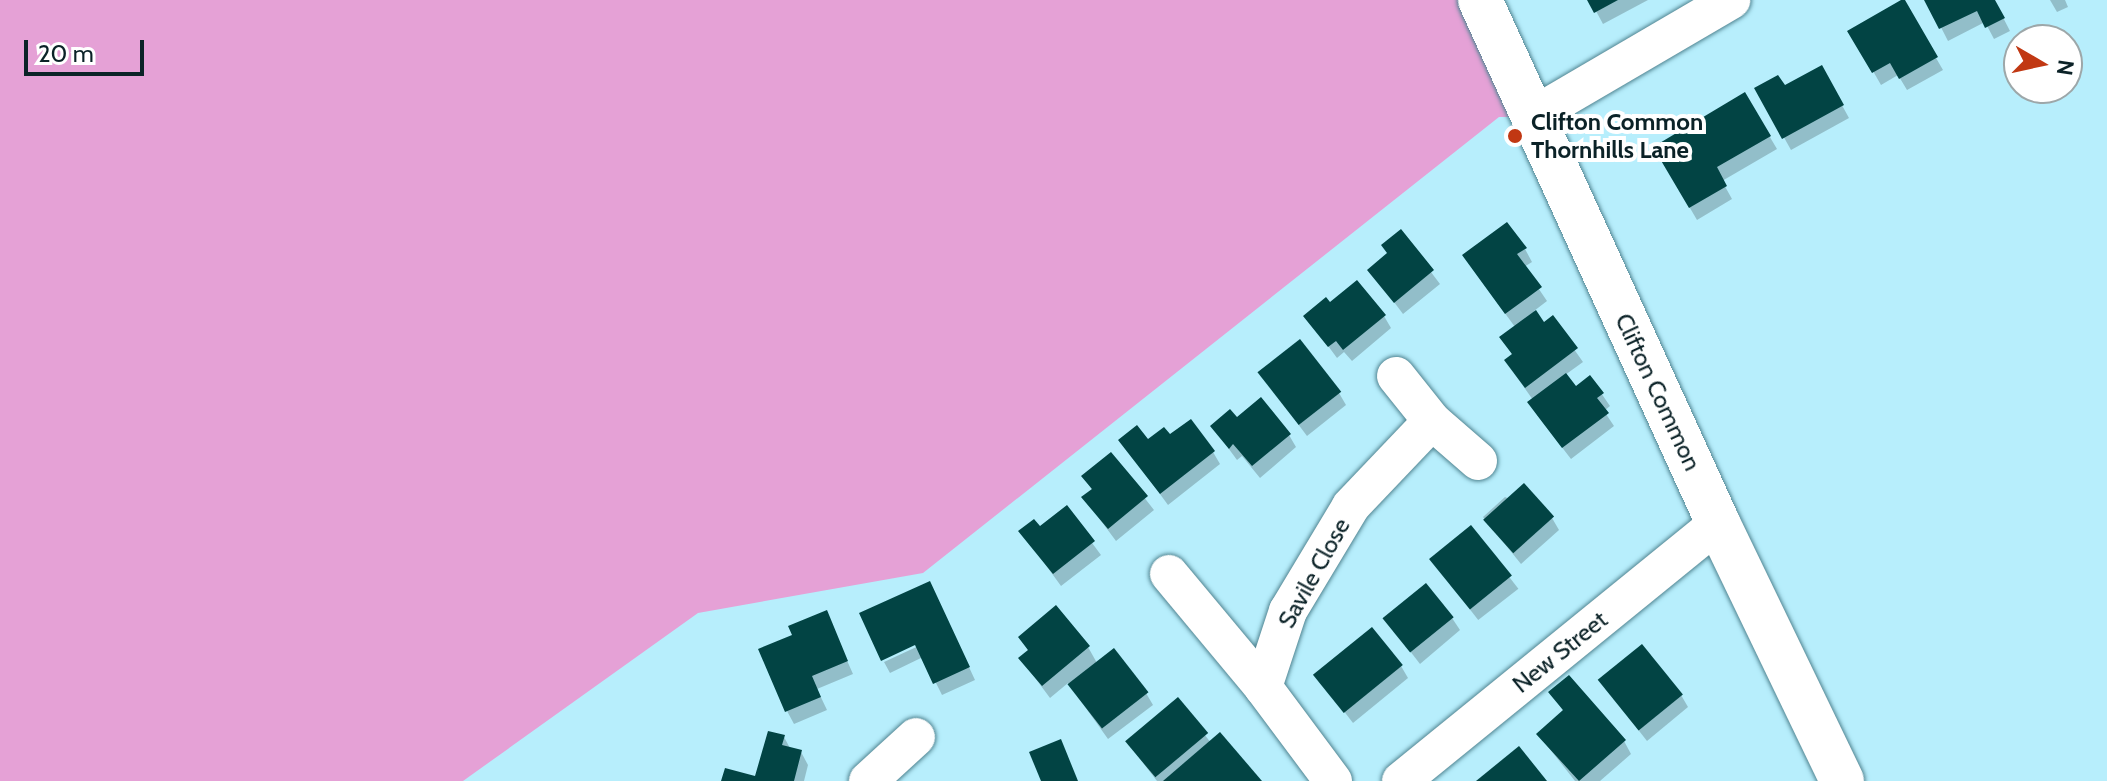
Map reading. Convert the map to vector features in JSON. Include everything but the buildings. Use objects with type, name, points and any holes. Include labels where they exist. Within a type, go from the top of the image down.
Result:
[{"type":"main road","name":"Clifton Common","points":[[1480,0],[1718,523],[1842,781]]},
{"type":"street","points":[[1531,117],[1731,0]]},
{"type":"street","points":[[1396,376],[1432,421],[1478,461]]},
{"type":"street","name":"Savile Close","points":[[1263,687],[1288,611],[1351,506],[1432,421]]},
{"type":"street","name":"New Street","points":[[1401,781],[1718,523]]},
{"type":"street","points":[[1169,574],[1263,687],[1333,781]]},
{"type":"street","points":[[868,781],[916,737]]},
{"type":"shaded area","points":[[0,0],[1480,0],[1531,117],[1499,117],[923,573],[698,613],[463,781],[0,781]]},
{"type":"place","name":"Clifton Common Thornhills Lane","points":[[1515,136]]}]
